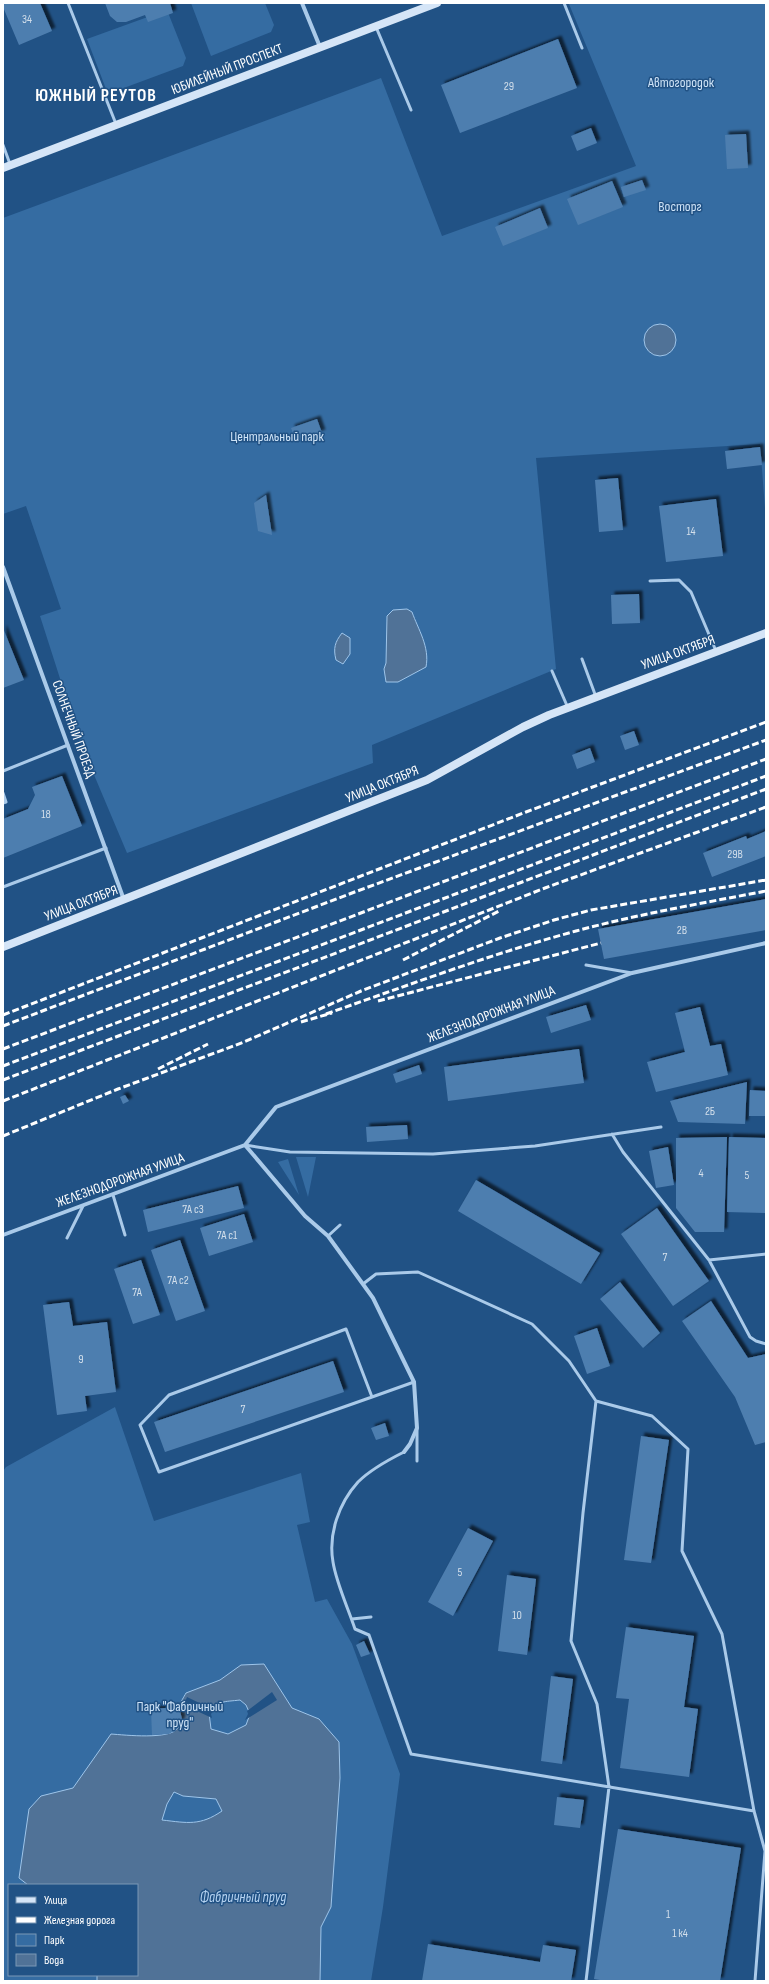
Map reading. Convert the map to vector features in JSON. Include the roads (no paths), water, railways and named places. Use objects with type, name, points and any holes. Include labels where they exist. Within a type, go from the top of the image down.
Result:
[{"type":"street","points":[[302,3],[321,48]]},
{"type":"street","name":"ЮБИЛЕЙНЫЙ ПРОСПЕКТ","points":[[7,167],[437,3]]},
{"type":"street","name":"СОЛНЕЧНЫЙ ПРОЕЗД","points":[[3,567],[124,900]]},
{"type":"street","name":"УЛИЦА ОКТЯБРЯ","points":[[3,947],[420,783],[457,765],[523,727],[596,697],[766,633]]},
{"type":"street","name":"ЖЕЛЕЗНОДОРОЖНАЯ УЛИЦА","points":[[3,1236],[245,1145],[276,1107],[632,973],[766,943]]},
{"type":"street","points":[[245,1145],[305,1216],[328,1236],[373,1298],[414,1382],[417,1428],[410,1444],[404,1452]]},
{"type":"lane","points":[[68,3],[117,125]]},
{"type":"lane","points":[[564,3],[582,48]]},
{"type":"lane","points":[[376,26],[411,110]]},
{"type":"lane","points":[[3,145],[7,167]]},
{"type":"lane","points":[[650,581],[679,580],[691,592],[716,652]]},
{"type":"lane","points":[[582,659],[596,697]]},
{"type":"lane","points":[[552,671],[568,708]]},
{"type":"lane","points":[[3,771],[68,745]]},
{"type":"lane","points":[[3,793],[6,802],[3,803]]},
{"type":"lane","points":[[3,886],[106,848]]},
{"type":"lane","points":[[586,965],[632,973]]},
{"type":"lane","points":[[245,1145],[290,1152],[432,1154],[535,1146],[661,1127]]},
{"type":"lane","points":[[612,1134],[624,1152],[709,1260],[750,1337],[756,1341],[766,1344]]},
{"type":"lane","points":[[113,1195],[125,1235]]},
{"type":"lane","points":[[67,1238],[83,1206]]},
{"type":"lane","points":[[328,1236],[340,1225]]},
{"type":"lane","points":[[709,1260],[766,1254]]},
{"type":"lane","points":[[363,1284],[376,1274],[418,1272],[532,1324],[569,1360],[596,1401],[583,1514],[571,1641],[597,1704],[610,1787],[586,1981]]},
{"type":"lane","points":[[372,1397],[346,1329],[169,1395],[140,1424],[159,1472],[372,1397],[414,1382]]},
{"type":"lane","points":[[596,1401],[652,1416],[688,1449],[682,1551],[722,1634],[754,1811],[765,1851],[755,1981]]},
{"type":"lane","points":[[416,1461],[417,1428]]},
{"type":"lane","points":[[404,1452],[381,1464],[358,1482],[341,1506],[334,1526],[332,1562],[355,1629],[369,1635],[410,1754],[754,1811]]},
{"type":"lane","points":[[352,1619],[371,1617]]},
{"type":"water","points":[[660,324],[669,327],[673,331],[676,340],[673,349],[669,353],[660,356],[651,353],[647,349],[644,340],[647,331],[651,327]]},
{"type":"water","points":[[407,609],[412,612],[423,638],[427,660],[426,667],[398,682],[386,682],[384,669],[386,663],[387,616],[393,610]]},
{"type":"water","points":[[342,633],[350,638],[350,654],[343,664],[336,660],[335,652],[336,642]]},
{"type":"water","name":"Фабричный пруд","points":[[264,1664],[292,1708],[319,1719],[339,1742],[340,1778],[331,1907],[321,1927],[320,1981],[97,1981],[97,1976],[138,1976],[138,1884],[27,1884],[19,1878],[29,1809],[41,1796],[73,1788],[111,1734],[147,1736],[173,1732],[179,1725],[180,1705],[186,1693],[220,1680],[241,1665]],"holes":[[[240,1700],[246,1705],[250,1714],[246,1725],[228,1734],[211,1729],[209,1713],[216,1706],[222,1702]],[[174,1792],[183,1796],[216,1799],[222,1811],[207,1819],[194,1822],[162,1820],[167,1804]]]},
{"type":"railway","points":[[3,1015],[526,812],[766,722]]},
{"type":"railway","points":[[3,1026],[352,893],[766,740]]},
{"type":"railway","points":[[3,1049],[766,759]]},
{"type":"railway","points":[[3,1066],[766,776]]},
{"type":"railway","points":[[3,1080],[766,789]]},
{"type":"railway","points":[[3,1101],[545,888],[766,807]]},
{"type":"railway","points":[[3,1136],[118,1089],[244,1042],[361,991],[500,938],[554,920],[591,910],[766,880]]},
{"type":"railway","points":[[326,1014],[481,960],[576,931],[647,914],[766,891]]},
{"type":"railway","points":[[403,960],[501,910]]},
{"type":"railway","points":[[378,1001],[601,943]]},
{"type":"railway","points":[[301,1022],[332,1013]]},
{"type":"railway","points":[[158,1069],[208,1044]]},
{"type":"district","name":"ЮЖНЫЙ РЕУТОВ","points":[[96,95]]},
{"type":"park label","name":"Автогородок","points":[[681,82]]},
{"type":"park label","name":"Восторг","points":[[680,206]]},
{"type":"park label","name":"Центральный парк","points":[[277,436]]},
{"type":"park label","name":"Парк \"Фабричный пруд\"","points":[[180,1714]]}]
